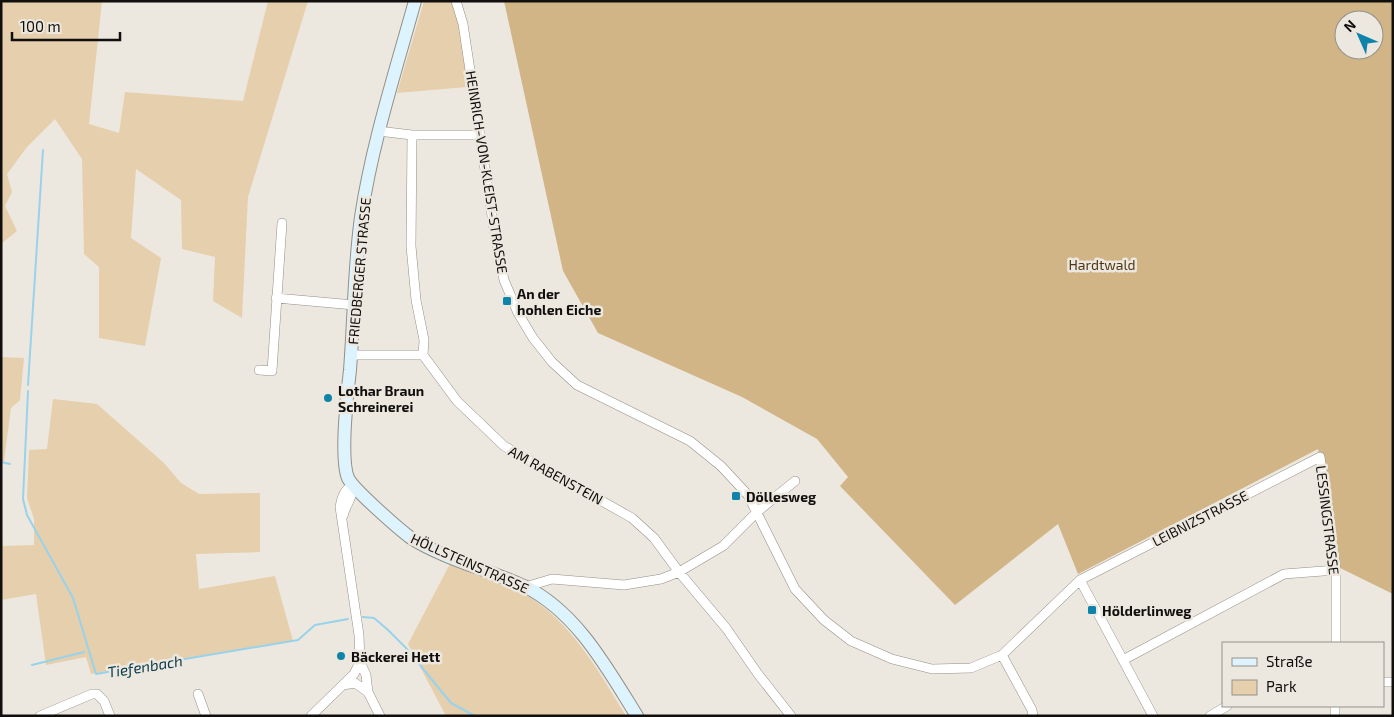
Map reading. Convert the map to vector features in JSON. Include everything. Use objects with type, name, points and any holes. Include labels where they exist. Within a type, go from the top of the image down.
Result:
[{"type":"street","name":"FRIEDBERGER STRASSE","points":[[353,486],[348,477],[344,458],[361,218],[378,131],[415,1]]},
{"type":"street","name":"HEINRICH-VON-KLEIST-STRASSE","points":[[456,1],[463,24],[494,229],[504,280],[518,313],[552,362],[578,385],[690,442],[721,466],[748,495],[796,589],[824,620],[851,641],[892,659],[932,669],[971,668],[1002,655],[1080,580]]},
{"type":"street","points":[[378,131],[412,136],[480,135]]},
{"type":"street","points":[[351,355],[423,355],[424,340],[416,300],[411,246],[412,136]]},
{"type":"street","points":[[259,370],[272,371],[282,223]]},
{"type":"street","points":[[276,298],[354,305]]},
{"type":"street","name":"AM RABENSTEIN","points":[[423,355],[457,401],[504,446],[632,518],[654,538],[679,572],[726,628],[758,674],[791,716]]},
{"type":"street","name":"LESSINGSTRASSE","points":[[1320,457],[1336,570],[1336,642]]},
{"type":"street","name":"LEIBNIZSTRASSE","points":[[1080,580],[1320,457]]},
{"type":"street","points":[[525,586],[552,579],[624,586],[661,579],[679,572],[724,546],[757,512],[795,481]]},
{"type":"street","points":[[353,486],[353,495],[345,508],[342,524],[358,634],[360,662],[366,675],[368,692],[380,716]]},
{"type":"street","name":"HÖLLSTEINSTRASSE","points":[[353,486],[412,538],[453,558],[525,586],[560,611],[583,634],[605,664],[637,716]]},
{"type":"street","points":[[1123,660],[1284,574],[1336,570]]},
{"type":"street","points":[[1080,580],[1153,716]]},
{"type":"street","points":[[1002,655],[1032,710],[1033,716]]},
{"type":"street","points":[[311,716],[354,674],[360,662]]},
{"type":"street","points":[[343,685],[355,683],[368,692]]},
{"type":"street","points":[[40,716],[92,694],[97,694],[102,698],[110,716]]},
{"type":"street","points":[[198,694],[206,716]]},
{"type":"street","points":[[1210,716],[1225,707]]},
{"type":"green space","points":[[3,1],[102,1],[89,124],[119,133],[125,92],[243,101],[268,1],[308,1],[248,197],[242,318],[213,301],[215,257],[182,249],[181,200],[136,169],[131,238],[161,258],[145,346],[99,338],[99,267],[84,254],[82,159],[55,119],[27,147],[7,174],[12,192],[5,206],[17,231],[1,244],[1,6]]},
{"type":"green space","points":[[424,1],[452,1],[461,26],[467,87],[397,93]]},
{"type":"green space","name":"Hardtwald","points":[[504,1],[1393,1],[1393,594],[1336,566],[1318,449],[1078,574],[1058,524],[955,605],[840,486],[848,477],[817,439],[742,397],[598,333],[563,271]]},
{"type":"green space","points":[[1,357],[24,358],[20,400],[11,408],[4,461],[1,461]]},
{"type":"green space","points":[[53,399],[97,404],[164,463],[181,483],[199,494],[260,493],[260,552],[196,554],[199,589],[275,576],[293,641],[91,674],[86,657],[46,665],[36,594],[1,600],[1,537],[3,546],[34,545],[34,519],[27,498],[29,450],[47,449]]},
{"type":"green space","points":[[453,558],[451,565],[506,585],[540,604],[569,632],[582,648],[626,716],[446,716],[408,644]]},
{"type":"waterway","points":[[28,385],[43,150]]},
{"type":"waterway","name":"Tiefenbach","points":[[28,391],[23,499],[27,515],[73,598],[96,674],[298,640],[315,625],[348,619]]},
{"type":"waterway","name":"Tiefenbach","points":[[1,462],[10,464]]},
{"type":"waterway","name":"Tiefenbach","points":[[363,617],[374,618],[388,630],[406,648],[451,703],[475,716]]},
{"type":"waterway","points":[[32,665],[84,652]]},
{"type":"place","name":"An der hohlen Eiche","points":[[507,301]]},
{"type":"place","name":"Lothar Braun Schreinerei","points":[[328,398]]},
{"type":"place","name":"Döllesweg","points":[[736,496]]},
{"type":"place","name":"Hölderlinweg","points":[[1092,610]]},
{"type":"place","name":"Bäckerei Hett","points":[[341,656]]}]
